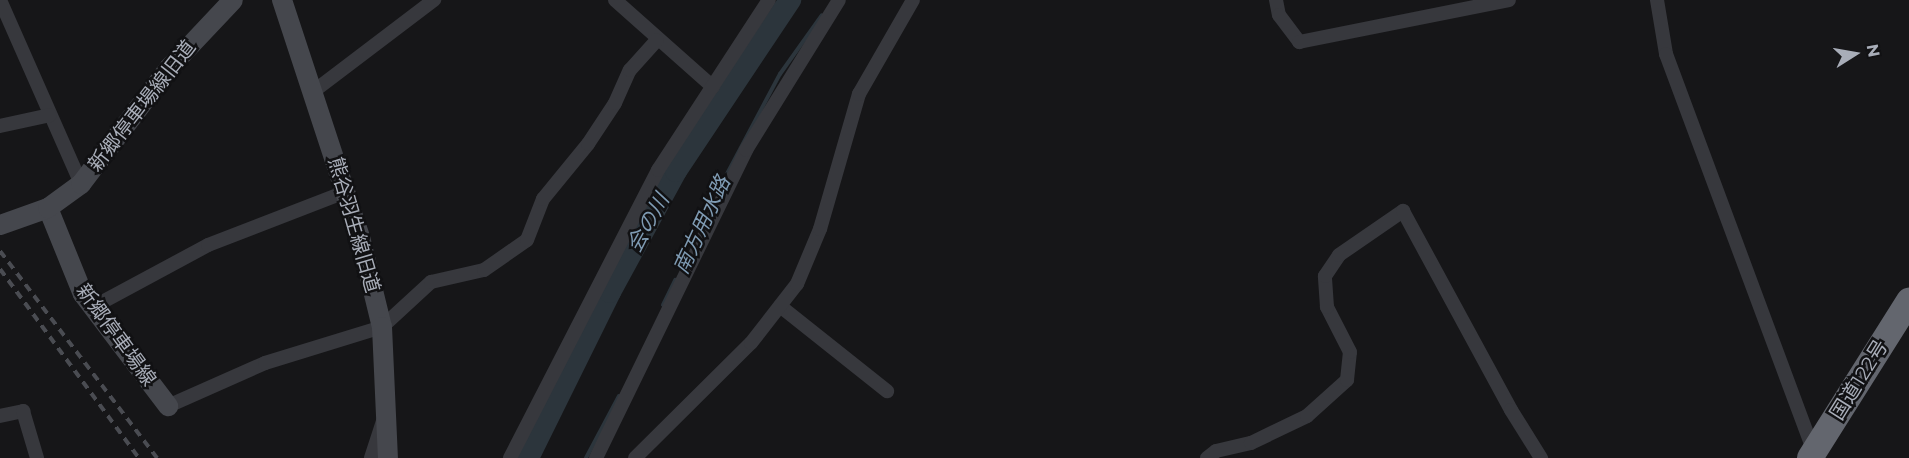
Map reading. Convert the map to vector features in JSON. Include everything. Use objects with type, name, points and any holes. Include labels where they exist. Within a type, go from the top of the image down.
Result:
[{"type":"highway","name":"国道122号","points":[[1818,456],[1909,301]]},
{"type":"highway","name":"国道122号","points":[[1818,456],[1909,331]]},
{"type":"street","points":[[0,0],[81,184]]},
{"type":"street","name":"新郷停車場線旧道","points":[[48,208],[81,184],[169,68],[233,0]]},
{"type":"street","name":"熊谷羽生線旧道","points":[[282,0],[314,91],[345,192],[382,327],[388,458]]},
{"type":"street","points":[[314,91],[434,0]]},
{"type":"street","points":[[615,0],[657,40],[713,87]]},
{"type":"street","points":[[510,458],[658,170],[769,0]]},
{"type":"street","points":[[596,458],[746,150],[839,0]]},
{"type":"street","points":[[635,458],[719,377],[796,284],[820,229],[859,94],[913,0]]},
{"type":"street","points":[[1276,0],[1279,15],[1299,42],[1509,0]]},
{"type":"street","points":[[1657,0],[1666,54],[1818,456]]},
{"type":"street","points":[[168,406],[265,363],[382,327],[431,282],[484,270],[527,240],[543,199],[588,144],[615,103],[630,70],[657,40]]},
{"type":"street","points":[[0,126],[50,115]]},
{"type":"street","points":[[93,307],[208,245],[345,192]]},
{"type":"street","points":[[0,225],[48,208]]},
{"type":"street","name":"新郷停車場線","points":[[48,208],[75,280],[168,406]]},
{"type":"street","points":[[1214,456],[1251,443],[1307,416],[1347,380],[1350,352],[1327,307],[1325,276],[1339,255],[1403,211],[1511,410],[1541,458]]},
{"type":"street","points":[[780,306],[887,391]]},
{"type":"street","points":[[0,416],[23,411],[37,458]]},
{"type":"street","points":[[371,458],[386,414]]},
{"type":"waterway","name":"会の川","points":[[528,458],[610,292],[676,171],[790,0]]},
{"type":"waterway","name":"南方用水路","points":[[719,189],[780,74],[822,15]]},
{"type":"waterway","name":"南方用水路","points":[[663,305],[675,280]]},
{"type":"waterway","name":"南方用水路","points":[[586,458],[619,396]]},
{"type":"railway","points":[[0,251],[157,458]]},
{"type":"railway","points":[[0,269],[139,458]]}]
